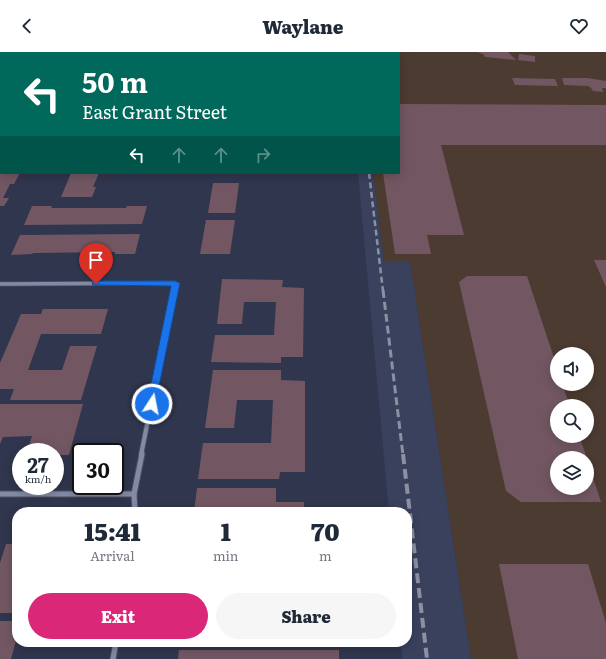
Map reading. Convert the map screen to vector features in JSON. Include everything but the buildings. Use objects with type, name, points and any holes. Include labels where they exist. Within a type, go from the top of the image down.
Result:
[{"type":"street","points":[[0,284],[175,283],[134,494],[135,507]]},
{"type":"street","points":[[0,494],[134,494]]},
{"type":"street","points":[[113,659],[115,647]]},
{"type":"shaded area","points":[[400,52],[606,52],[606,659],[471,659],[410,261],[384,261],[373,174],[400,174]]},
{"type":"shaded area","points":[[358,174],[373,174],[384,261],[410,261],[471,659],[402,659],[401,647],[412,647],[412,507],[389,507]]},
{"type":"railway","points":[[369,174],[383,291]]},
{"type":"railway","points":[[383,290],[403,455]]},
{"type":"railway","points":[[403,454],[409,507]]},
{"type":"railway","points":[[412,531],[427,659]]},
{"type":"route","points":[[96,284],[175,283],[152,404]]}]
